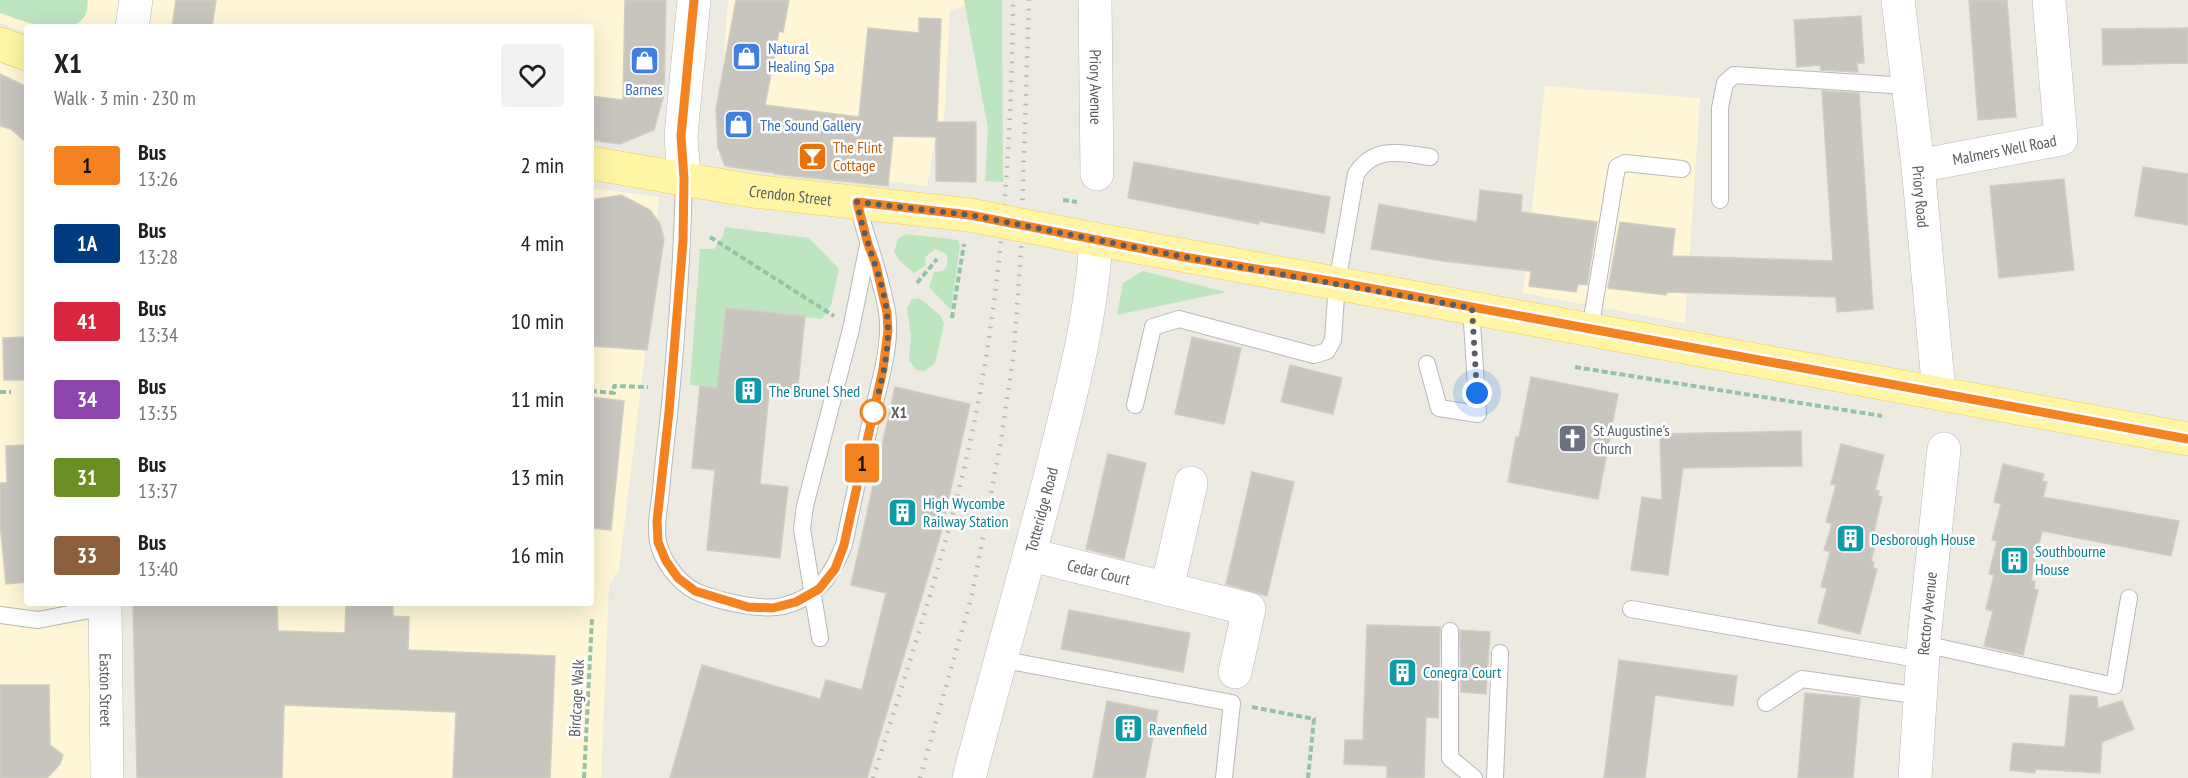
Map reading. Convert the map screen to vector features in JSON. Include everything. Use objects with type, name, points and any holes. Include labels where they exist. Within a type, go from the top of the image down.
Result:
[{"type":"main road","points":[[0,44],[24,53]]},
{"type":"main road","name":"Crendon Street","points":[[594,164],[753,191],[857,202],[968,229],[1086,238],[2188,440]]},
{"type":"street","points":[[132,24],[136,0]]},
{"type":"street","points":[[684,179],[681,136],[694,0]]},
{"type":"street","name":"Priory Avenue","points":[[1095,0],[1097,174]]},
{"type":"street","name":"Priory Road","points":[[1898,0],[1918,166],[1939,393]]},
{"type":"street","name":"Malmers Well Road","points":[[1918,166],[2061,139],[2049,0]]},
{"type":"street","name":"Totteridge Road","points":[[969,778],[999,659],[1031,555],[1065,417],[1094,283],[1086,238]]},
{"type":"street","name":"Rectory Avenue","points":[[1915,778],[1920,696],[1944,449]]},
{"type":"street","points":[[1167,588],[1191,483]]},
{"type":"street","name":"Cedar Court","points":[[1031,555],[1249,609],[1233,688]]},
{"type":"street","name":"Easton Street","points":[[105,606],[107,778]]},
{"type":"lane","points":[[1720,200],[1720,108],[1725,83],[1734,75],[1908,86]]},
{"type":"lane","points":[[1135,405],[1153,327],[1179,320],[1314,355],[1327,351],[1333,340],[1336,282],[1356,174],[1363,165],[1376,156],[1389,152],[1430,157]]},
{"type":"lane","points":[[1590,330],[1617,167],[1625,163],[1682,169]]},
{"type":"lane","points":[[684,179],[683,241],[669,412],[657,521],[658,542],[666,561],[678,578],[695,591],[748,607],[773,608],[796,602],[819,589],[835,569],[844,545],[883,369],[888,330],[887,313],[876,265],[857,202]]},
{"type":"lane","points":[[819,638],[802,529],[805,506],[851,329],[868,244]]},
{"type":"lane","points":[[1427,364],[1439,408],[1478,414],[1472,308]]},
{"type":"lane","points":[[1631,609],[1924,652],[2114,686],[2129,598]]},
{"type":"lane","points":[[3,618],[38,620],[101,606]]},
{"type":"lane","points":[[1450,631],[1450,758],[1474,778]]},
{"type":"lane","points":[[1495,778],[1500,653]]},
{"type":"lane","points":[[999,659],[1233,688],[1224,778]]},
{"type":"lane","points":[[1766,703],[1802,679],[1920,696]]},
{"type":"path","points":[[952,318],[968,229]]},
{"type":"path","points":[[710,237],[837,318]]},
{"type":"path","points":[[917,284],[937,259]]},
{"type":"path","points":[[1575,367],[1889,417]]},
{"type":"path","points":[[594,391],[614,393],[615,386],[648,387]]},
{"type":"path","points":[[0,392],[11,392]]},
{"type":"path","name":"Birdcage Walk","points":[[584,778],[592,619]]},
{"type":"path","points":[[1233,688],[1314,719],[1308,778]]},
{"type":"shaded area","points":[[0,0],[667,0],[664,74],[657,120],[622,143],[594,139],[594,24],[24,24],[24,32],[0,23]]},
{"type":"shaded area","points":[[728,0],[964,0],[966,6],[950,10],[943,139],[935,140],[927,186],[790,169],[717,154]]},
{"type":"shaded area","points":[[0,63],[24,72],[24,606],[93,606],[94,778],[0,778]]},
{"type":"shaded area","points":[[1545,86],[1700,98],[1685,323],[1523,293]]},
{"type":"shaded area","points":[[594,188],[659,197],[644,362],[619,569],[609,586],[601,778],[136,778],[133,606],[594,606]]},
{"type":"green space","points":[[0,0],[88,0],[87,13],[75,24],[32,24],[0,13]]},
{"type":"green space","points":[[964,0],[1002,0],[1003,182],[985,181],[988,129]]},
{"type":"green space","points":[[725,227],[809,238],[839,269],[831,305],[822,319],[726,308],[717,388],[690,385],[700,249],[714,249],[723,236]]},
{"type":"green space","points":[[906,234],[958,240],[960,246],[951,310],[929,287],[934,272],[943,271],[946,267],[948,261],[946,254],[935,249],[925,257],[926,265],[914,273],[899,260],[894,252],[898,239]]},
{"type":"green space","points":[[1143,271],[1226,292],[1117,315],[1123,283]]},
{"type":"green space","points":[[919,298],[941,316],[944,324],[935,363],[925,371],[916,370],[909,360],[911,336],[907,308],[912,299]]},
{"type":"building","points":[[176,0],[216,0],[212,24],[172,24]]},
{"type":"building","points":[[625,0],[666,0],[664,94],[654,130],[620,144],[594,140],[594,96],[623,100]]},
{"type":"building","points":[[736,0],[789,0],[783,32],[779,31],[765,105],[859,117],[868,28],[919,33],[919,18],[941,19],[937,122],[976,122],[976,182],[936,181],[936,137],[893,136],[888,186],[775,174],[725,166],[718,148],[716,109]]},
{"type":"building","points":[[1969,0],[2007,0],[2016,117],[1978,120]]},
{"type":"building","points":[[1861,16],[1864,63],[1857,63],[1858,72],[1821,70],[1820,65],[1797,67],[1794,20]]},
{"type":"building","points":[[2188,28],[2188,63],[2103,65],[2102,29]]},
{"type":"building","points":[[0,74],[24,86],[24,140],[11,129],[0,126]]},
{"type":"building","points":[[1822,91],[1859,93],[1873,309],[1837,312],[1836,297],[1667,292],[1666,295],[1608,288],[1620,222],[1675,229],[1672,256],[1833,261]]},
{"type":"building","points":[[1134,162],[1330,197],[1324,233],[1259,221],[1259,224],[1128,198]]},
{"type":"building","points":[[2143,167],[2188,174],[2188,225],[2135,216]]},
{"type":"building","points":[[2064,179],[2074,270],[1999,278],[1990,186]]},
{"type":"building","points":[[1480,190],[1522,195],[1521,212],[1597,222],[1587,285],[1578,284],[1576,292],[1529,286],[1531,271],[1443,261],[1371,249],[1379,204],[1477,222]]},
{"type":"building","points":[[621,195],[650,210],[660,224],[664,239],[647,350],[594,346],[594,200]]},
{"type":"building","name":"The Brunel Shed","points":[[726,308],[805,316],[797,396],[769,393],[760,484],[788,487],[780,558],[707,550],[715,470],[692,468],[700,386],[717,388]]},
{"type":"building","points":[[24,337],[24,380],[4,380],[3,338]]},
{"type":"building","points":[[1192,337],[1241,348],[1224,424],[1175,414]]},
{"type":"building","points":[[1290,365],[1342,378],[1333,414],[1281,402]]},
{"type":"building","name":"St Augustine's Church","points":[[1531,377],[1618,394],[1598,499],[1508,482],[1516,437],[1519,437]]},
{"type":"building","points":[[895,387],[970,404],[941,533],[867,778],[670,778],[702,665],[820,699],[826,680],[862,690],[886,593],[851,585]]},
{"type":"building","points":[[594,397],[624,401],[611,530],[594,528]]},
{"type":"building","points":[[1801,431],[1802,466],[1683,468],[1668,575],[1631,570],[1642,497],[1662,500],[1660,434]]},
{"type":"building","name":"Desborough House","points":[[1841,444],[1884,455],[1875,490],[1879,491],[1878,496],[1882,497],[1874,532],[1878,533],[1871,561],[1874,562],[1873,568],[1877,569],[1860,634],[1818,623],[1827,588],[1821,587],[1830,552],[1824,550],[1832,524],[1826,522],[1836,485],[1831,484]]},
{"type":"building","points":[[24,445],[24,582],[6,584],[0,523],[0,483],[7,483],[6,446]]},
{"type":"building","points":[[1108,454],[1146,463],[1124,559],[1086,549]]},
{"type":"building","name":"Southbourne House","points":[[2003,464],[2044,474],[2042,481],[2047,482],[2043,497],[2179,521],[2171,556],[2042,531],[2031,580],[2035,582],[2034,589],[2038,590],[2023,655],[1984,646],[1993,611],[1986,609],[1994,575],[1989,574],[1997,541],[1992,540],[2001,504],[1994,502]]},
{"type":"building","points":[[1252,472],[1294,482],[1267,596],[1226,584]]},
{"type":"building","points":[[133,606],[277,606],[278,631],[345,633],[346,606],[393,606],[393,616],[409,617],[408,650],[555,656],[550,778],[453,778],[456,712],[284,705],[282,778],[137,778]]},
{"type":"building","points":[[1069,610],[1190,633],[1183,672],[1061,649]]},
{"type":"building","name":"Conegra Court","points":[[1367,625],[1440,627],[1438,718],[1426,717],[1424,778],[1387,778],[1387,766],[1344,764],[1345,740],[1363,740]]},
{"type":"building","points":[[1460,630],[1490,632],[1486,694],[1461,692]]},
{"type":"building","points":[[1619,660],[1737,676],[1733,706],[1655,695],[1645,778],[1604,778]]},
{"type":"building","points":[[0,685],[49,685],[50,745],[63,755],[60,764],[47,778],[0,778]]},
{"type":"building","points":[[1805,693],[1860,698],[1853,778],[1798,778]]},
{"type":"building","points":[[2070,695],[2097,697],[2098,708],[2122,701],[2134,729],[2102,742],[2100,773],[2035,769],[2035,773],[2010,770],[2013,743],[2065,747]]},
{"type":"building","name":"Ravenfield","points":[[1107,701],[1158,711],[1145,778],[1093,778]]},
{"type":"railway","points":[[873,778],[945,542],[979,398],[994,300],[1005,200],[1011,100],[1013,0]]},
{"type":"railway","points":[[920,778],[972,595],[1001,441],[1014,351],[1021,249],[1029,0]]},
{"type":"bus line","name":"1","points":[[694,0],[682,114],[683,241],[669,412],[657,521],[658,542],[666,561],[678,578],[695,591],[734,603],[748,607],[773,608],[796,602],[819,589],[835,569],[844,545],[883,369],[888,330],[887,313],[876,265],[857,202],[970,215],[1184,257],[1336,282],[2188,439]]},
{"type":"place","name":"Natural Healing Spa","points":[[747,57]]},
{"type":"place","name":"Barnes","points":[[644,61]]},
{"type":"place","name":"The Sound Gallery","points":[[739,125]]},
{"type":"place","name":"The Flint Cottage","points":[[812,156]]},
{"type":"place","name":"The Brunel Shed","points":[[748,391]]},
{"type":"place","name":"X1","points":[[873,412]]},
{"type":"place","name":"St Augustine's Church","points":[[1572,439]]},
{"type":"place","name":"High Wycombe Railway Station","points":[[902,512]]},
{"type":"place","name":"Desborough House","points":[[1850,539]]},
{"type":"place","name":"Southbourne House","points":[[2014,560]]},
{"type":"place","name":"Conegra Court","points":[[1402,672]]},
{"type":"place","name":"Ravenfield","points":[[1128,729]]},
{"type":"route","points":[[873,412],[883,369],[888,330],[887,313],[876,265],[857,202],[941,210],[1184,257],[1336,282],[1472,308],[1477,393]]}]
